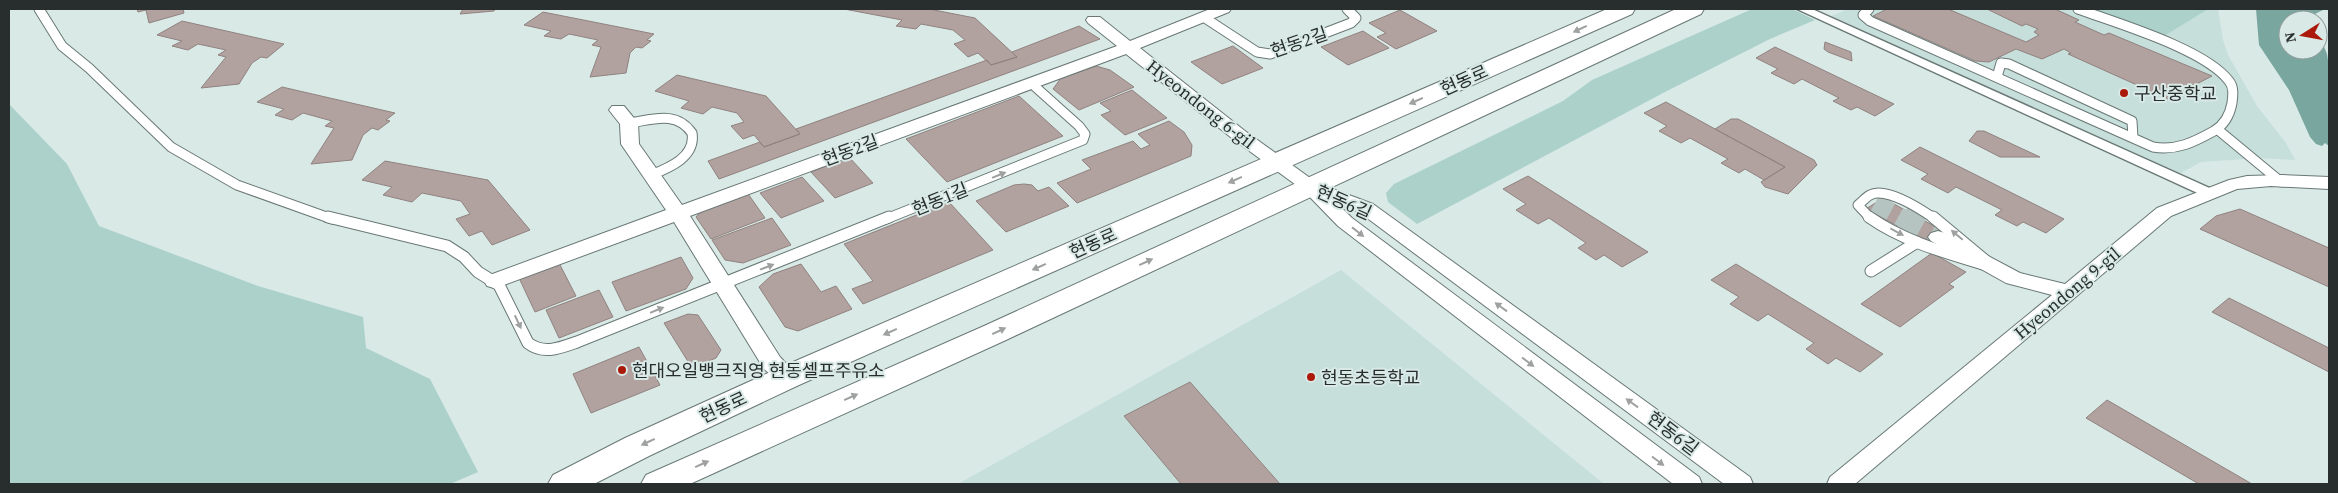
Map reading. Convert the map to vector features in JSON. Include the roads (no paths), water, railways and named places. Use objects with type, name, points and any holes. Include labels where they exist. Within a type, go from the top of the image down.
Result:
[{"type":"main road","name":"현동로","points":[[565,484],[637,447],[788,377],[1624,9]]},
{"type":"main road","name":"현동로","points":[[658,484],[995,333],[1693,9]]},
{"type":"street","name":"현동2길","points":[[494,280],[1129,47],[1205,18],[1223,9]]},
{"type":"street","points":[[1803,9],[2209,193]]},
{"type":"street","name":"Hyeondong 6-gil","points":[[1094,20],[1239,136],[1310,186]]},
{"type":"street","points":[[623,116],[630,144],[678,213],[772,363],[788,377]]},
{"type":"street","name":"Hyeondong 9-gil","points":[[1839,484],[2164,212],[2209,193],[2238,184],[2281,182],[2329,184]]},
{"type":"street","name":"현동6길","points":[[1310,186],[1345,222],[1690,484]]},
{"type":"street","name":"현동6길","points":[[1310,186],[1366,208],[1741,484]]},
{"type":"street","points":[[1938,238],[2013,278],[2068,292]]},
{"type":"lane","points":[[38,9],[62,46],[95,74],[171,147],[189,158],[237,185],[282,202],[336,220],[447,246],[464,257],[478,272],[494,280]]},
{"type":"lane","name":"현동2길","points":[[1205,18],[1257,52],[1270,54],[1352,23],[1356,18],[1347,9]]},
{"type":"lane","points":[[1869,9],[1863,15],[1870,21],[2153,147],[2171,150],[2182,148],[2217,129],[2229,115],[2234,90],[2220,71],[2178,49],[2078,9]]},
{"type":"lane","points":[[1997,78],[2001,63],[2009,64],[2132,121],[2133,138]]},
{"type":"lane","name":"현동1길","points":[[494,280],[505,294],[528,343],[533,348],[555,350],[577,342],[1083,140],[1085,134],[1079,126],[1031,83]]},
{"type":"lane","points":[[623,116],[659,117],[678,120],[687,125],[692,135],[692,142],[686,155],[674,165],[651,175]]},
{"type":"lane","points":[[2217,129],[2281,182]]},
{"type":"lane","points":[[1878,193],[1898,198],[1940,222],[1993,267],[1917,242],[1867,216],[1858,204],[1871,194],[1878,193]]},
{"type":"lane","points":[[1871,271],[1917,242]]},
{"type":"tunnel","points":[[1875,203],[1904,219]]},
{"type":"tunnel","points":[[1902,217],[1938,237]]},
{"type":"place","name":"구산중학교","points":[[2124,93]]},
{"type":"place","name":"현대오일뱅크직영 현동셀프주유소","points":[[622,370]]},
{"type":"place","name":"현동초등학교","points":[[1311,377]]}]
